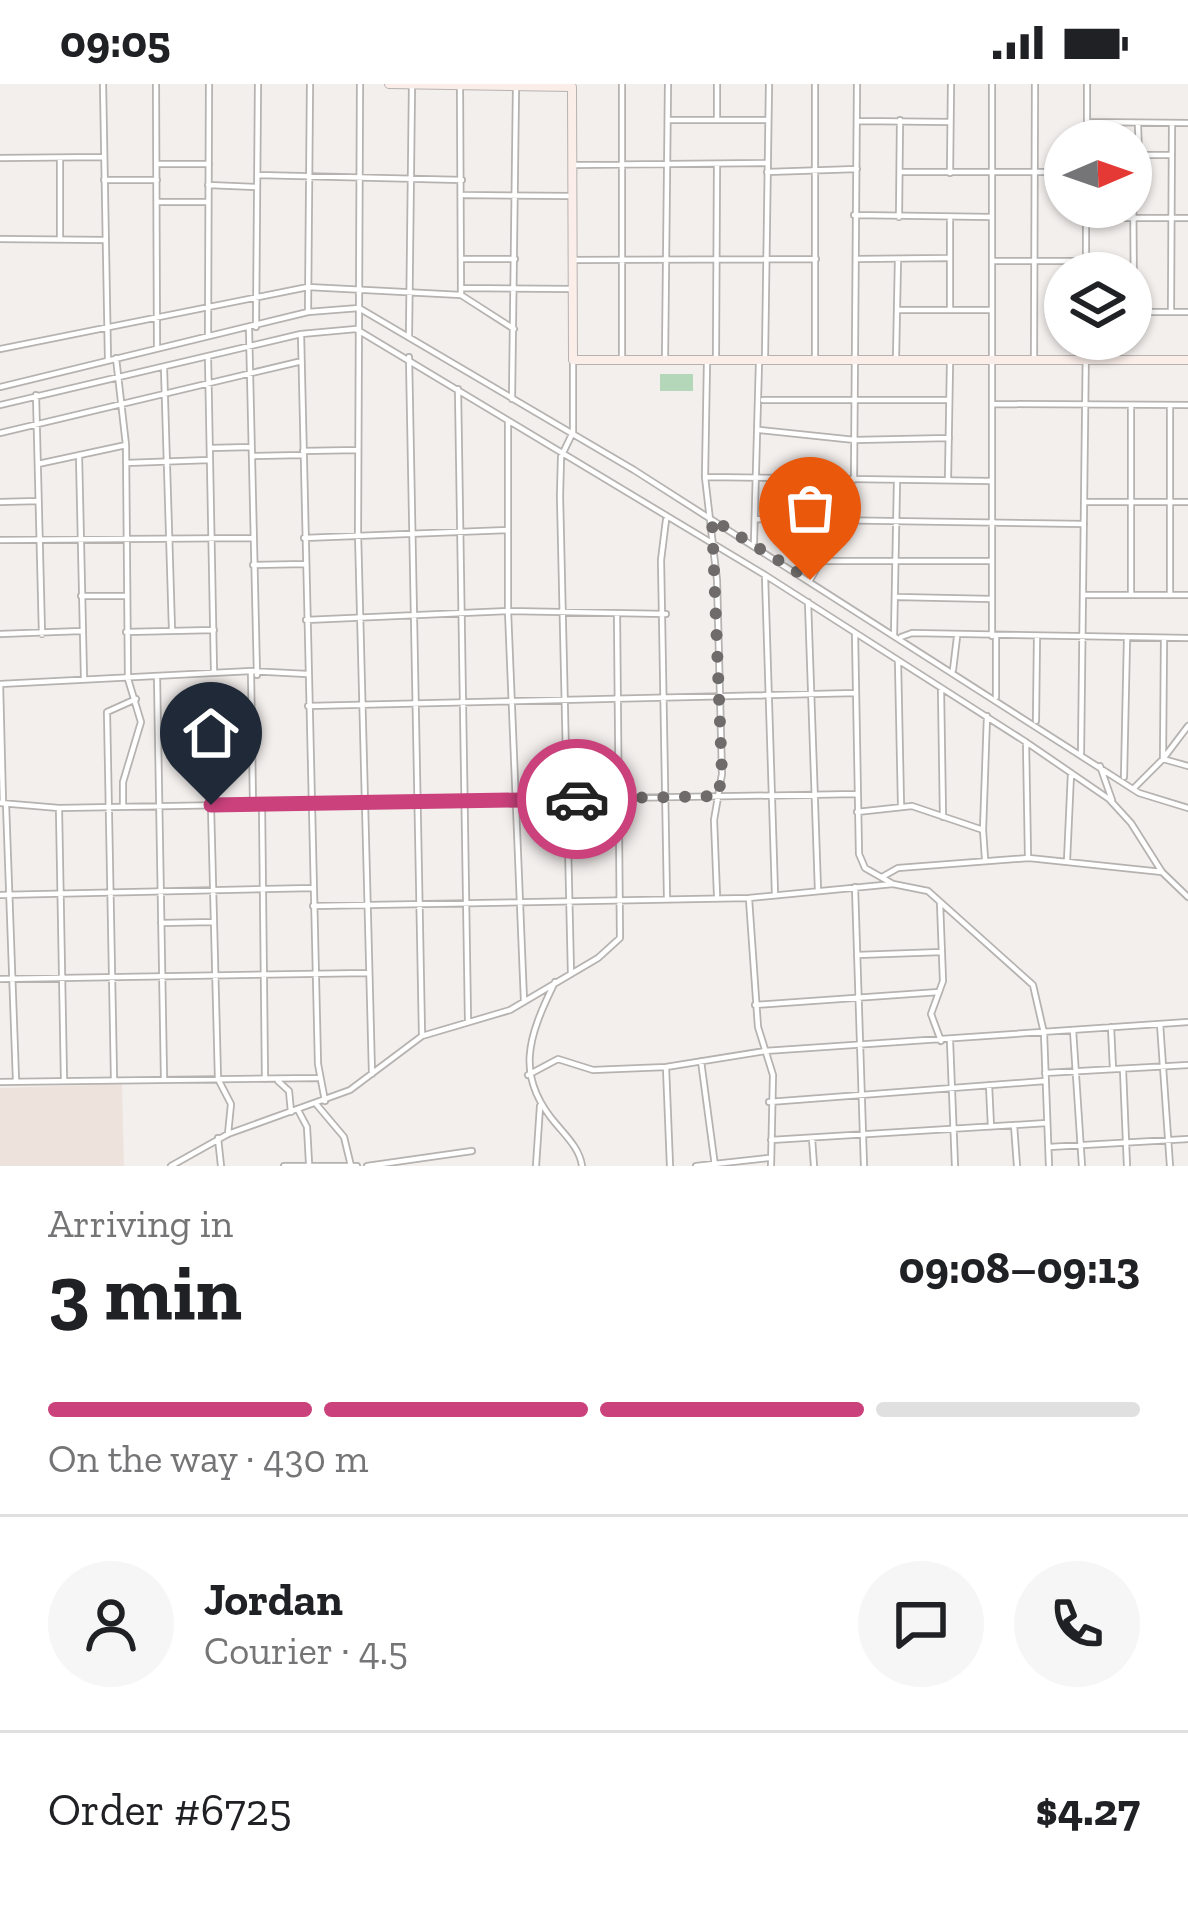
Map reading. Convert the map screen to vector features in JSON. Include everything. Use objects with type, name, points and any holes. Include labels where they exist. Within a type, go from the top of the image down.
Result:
[{"type":"street","points":[[104,84],[108,360]]},
{"type":"street","points":[[157,84],[158,349]]},
{"type":"street","points":[[208,338],[209,84]]},
{"type":"street","points":[[253,805],[249,347],[256,297],[258,84]]},
{"type":"street","points":[[308,312],[310,84]]},
{"type":"street","points":[[360,84],[358,533],[372,1074]]},
{"type":"street","points":[[389,84],[573,86],[573,432],[561,457],[560,611],[571,974]]},
{"type":"street","points":[[622,84],[622,359]]},
{"type":"street","points":[[665,358],[668,84]]},
{"type":"street","points":[[717,84],[717,120]]},
{"type":"street","points":[[754,545],[769,84]]},
{"type":"street","points":[[815,84],[815,356]]},
{"type":"street","points":[[854,480],[857,84]]},
{"type":"street","points":[[950,84],[950,172]]},
{"type":"street","points":[[992,84],[996,697]]},
{"type":"street","points":[[1034,359],[1035,84]]},
{"type":"street","points":[[1087,84],[1087,120]]},
{"type":"street","points":[[409,336],[412,85]]},
{"type":"street","points":[[454,86],[462,180],[461,292]]},
{"type":"street","points":[[512,399],[520,87]]},
{"type":"street","points":[[668,120],[768,120]]},
{"type":"street","points":[[857,121],[950,122]]},
{"type":"street","points":[[899,217],[900,121]]},
{"type":"street","points":[[1152,123],[1188,123]]},
{"type":"street","points":[[1171,311],[1172,123]]},
{"type":"street","points":[[1152,155],[1172,155]]},
{"type":"street","points":[[0,158],[104,158]]},
{"type":"street","points":[[60,158],[60,238]]},
{"type":"street","points":[[573,165],[767,163]]},
{"type":"street","points":[[157,164],[208,164]]},
{"type":"street","points":[[717,164],[717,259],[705,477],[714,545],[720,696],[717,897]]},
{"type":"street","points":[[767,172],[857,169]]},
{"type":"street","points":[[900,172],[1044,172]]},
{"type":"street","points":[[257,175],[462,180]]},
{"type":"street","points":[[104,180],[157,180]]},
{"type":"street","points":[[208,185],[256,188]]},
{"type":"street","points":[[462,195],[572,196]]},
{"type":"street","points":[[157,202],[208,202]]},
{"type":"street","points":[[854,215],[992,217]]},
{"type":"street","points":[[950,217],[950,310]]},
{"type":"street","points":[[1152,218],[1188,218]]},
{"type":"street","points":[[0,239],[104,240]]},
{"type":"street","points":[[857,260],[950,258]]},
{"type":"street","points":[[463,260],[515,259]]},
{"type":"street","points":[[572,260],[816,259]]},
{"type":"street","points":[[896,358],[898,260]]},
{"type":"street","points":[[992,261],[1044,261]]},
{"type":"street","points":[[0,349],[308,287],[461,292],[572,289]]},
{"type":"street","points":[[461,292],[514,329]]},
{"type":"street","points":[[0,387],[308,312],[359,308],[573,432],[1135,788],[1188,808]]},
{"type":"street","points":[[898,310],[992,310]]},
{"type":"street","points":[[1152,311],[1188,312]]},
{"type":"street","points":[[0,404],[301,334],[356,329],[409,357],[561,457],[765,575],[1026,742],[1112,803],[1162,872],[1188,897]]},
{"type":"street","points":[[301,334],[310,804],[319,1078],[326,1101]]},
{"type":"street","points":[[573,360],[711,356],[1044,359]]},
{"type":"street","points":[[208,357],[214,672]]},
{"type":"street","points":[[409,357],[413,802],[422,1036]]},
{"type":"street","points":[[116,358],[126,445],[128,679],[141,722],[123,782],[123,807]]},
{"type":"street","points":[[948,481],[950,358]]},
{"type":"street","points":[[1081,754],[1086,360]]},
{"type":"street","points":[[1152,360],[1188,360]]},
{"type":"street","points":[[0,434],[301,361]]},
{"type":"street","points":[[164,368],[172,630]]},
{"type":"street","points":[[458,389],[468,1022]]},
{"type":"street","points":[[36,394],[42,634]]},
{"type":"street","points":[[760,400],[949,400]]},
{"type":"street","points":[[992,404],[1188,405]]},
{"type":"street","points":[[1131,405],[1131,595]]},
{"type":"street","points":[[1170,405],[1170,595]]},
{"type":"street","points":[[508,422],[508,611],[524,1001]]},
{"type":"street","points":[[760,430],[855,440],[949,438]]},
{"type":"street","points":[[38,464],[126,445]]},
{"type":"street","points":[[210,448],[251,447]]},
{"type":"street","points":[[251,456],[358,450]]},
{"type":"street","points":[[79,455],[84,679]]},
{"type":"street","points":[[126,463],[209,460]]},
{"type":"street","points":[[705,477],[992,481]]},
{"type":"street","points":[[810,580],[821,561],[818,477]]},
{"type":"street","points":[[897,481],[897,638]]},
{"type":"street","points":[[0,502],[38,501]]},
{"type":"street","points":[[1084,502],[1188,502]]},
{"type":"street","points":[[666,517],[661,560],[666,614],[667,897]]},
{"type":"street","points":[[755,519],[1084,524]]},
{"type":"street","points":[[304,538],[509,530]]},
{"type":"street","points":[[0,540],[253,538]]},
{"type":"street","points":[[821,561],[992,561]]},
{"type":"street","points":[[254,565],[304,564]]},
{"type":"street","points":[[765,575],[775,894]]},
{"type":"street","points":[[1085,595],[1188,595]]},
{"type":"street","points":[[81,596],[126,596]]},
{"type":"street","points":[[898,597],[992,599]]},
{"type":"street","points":[[808,602],[815,694],[818,890]]},
{"type":"street","points":[[306,620],[508,611],[666,614]]},
{"type":"street","points":[[171,1166],[228,1133],[326,1101],[405,1054],[422,1036],[524,1001],[620,938],[616,614]]},
{"type":"street","points":[[127,632],[214,630]]},
{"type":"street","points":[[0,634],[82,632]]},
{"type":"street","points":[[854,632],[856,794],[863,864],[893,884]]},
{"type":"street","points":[[897,638],[912,633],[1188,638]]},
{"type":"street","points":[[1036,724],[1037,636]]},
{"type":"street","points":[[953,670],[957,637]]},
{"type":"street","points":[[1163,638],[1163,759]]},
{"type":"street","points":[[1124,780],[1127,639]]},
{"type":"street","points":[[898,661],[901,805]]},
{"type":"street","points":[[16,1082],[0,684],[214,672],[307,674]]},
{"type":"street","points":[[157,676],[164,1078]]},
{"type":"street","points":[[941,687],[943,817]]},
{"type":"street","points":[[308,706],[856,693]]},
{"type":"street","points":[[114,1078],[107,712],[136,699]]},
{"type":"street","points":[[985,859],[987,716]]},
{"type":"street","points":[[1135,788],[1188,726]]},
{"type":"street","points":[[1026,742],[1028,858]]},
{"type":"street","points":[[1163,759],[1188,766]]},
{"type":"street","points":[[1100,766],[1112,803]]},
{"type":"street","points":[[1067,861],[1071,773]]},
{"type":"street","points":[[3,804],[59,808],[856,794]]},
{"type":"street","points":[[262,804],[266,1079]]},
{"type":"street","points":[[211,805],[218,1079],[231,1104],[228,1133]]},
{"type":"street","points":[[857,812],[901,805],[983,830]]},
{"type":"street","points":[[59,808],[64,1080]]},
{"type":"street","points":[[882,877],[898,868],[1028,858],[1162,872]]},
{"type":"street","points":[[314,906],[749,898],[893,884],[928,891],[1033,985],[1044,1033],[1049,1166]]},
{"type":"street","points":[[855,887],[864,1166]]},
{"type":"street","points":[[0,895],[313,888]]},
{"type":"street","points":[[696,1166],[771,1162],[773,1075],[755,1005],[749,898]]},
{"type":"street","points":[[940,903],[939,992],[931,1014],[946,1041],[955,1166]]},
{"type":"street","points":[[161,922],[214,922]]},
{"type":"street","points":[[855,955],[942,952]]},
{"type":"street","points":[[0,979],[368,973]]},
{"type":"street","points":[[556,982],[540,1016],[528,1075],[540,1106],[580,1154],[582,1166]]},
{"type":"street","points":[[755,1005],[939,992]]},
{"type":"street","points":[[528,1075],[558,1059],[593,1070],[666,1067],[765,1051],[1188,1022]]},
{"type":"street","points":[[1160,1024],[1170,1166]]},
{"type":"street","points":[[1112,1028],[1114,1069]]},
{"type":"street","points":[[1073,1030],[1082,1166]]},
{"type":"street","points":[[701,1061],[715,1165]]},
{"type":"street","points":[[1045,1073],[1188,1065]]},
{"type":"street","points":[[666,1067],[670,1166]]},
{"type":"street","points":[[1123,1068],[1127,1166]]},
{"type":"street","points":[[0,1082],[319,1078]]},
{"type":"street","points":[[278,1080],[307,1127],[309,1166]]},
{"type":"street","points":[[769,1102],[1045,1082]]},
{"type":"street","points":[[989,1085],[991,1126]]},
{"type":"street","points":[[284,1166],[353,1166],[344,1137],[317,1105]]},
{"type":"street","points":[[536,1166],[540,1106]]},
{"type":"street","points":[[771,1140],[1047,1123]]},
{"type":"street","points":[[1014,1125],[1017,1166]]},
{"type":"street","points":[[218,1138],[221,1166]]},
{"type":"street","points":[[812,1138],[814,1166]]},
{"type":"street","points":[[1048,1147],[1188,1139]]},
{"type":"street","points":[[367,1166],[386,1159],[423,1162],[472,1151]]},
{"type":"shaded area","points":[[122,1084],[124,1166],[0,1166],[0,1088]]},
{"type":"green space","points":[[660,374],[693,374],[693,391],[660,391]]},
{"type":"way so far","points":[[577,799],[718,796],[722,774],[712,519],[810,580]]},
{"type":"route","points":[[211,805],[577,799]]}]
